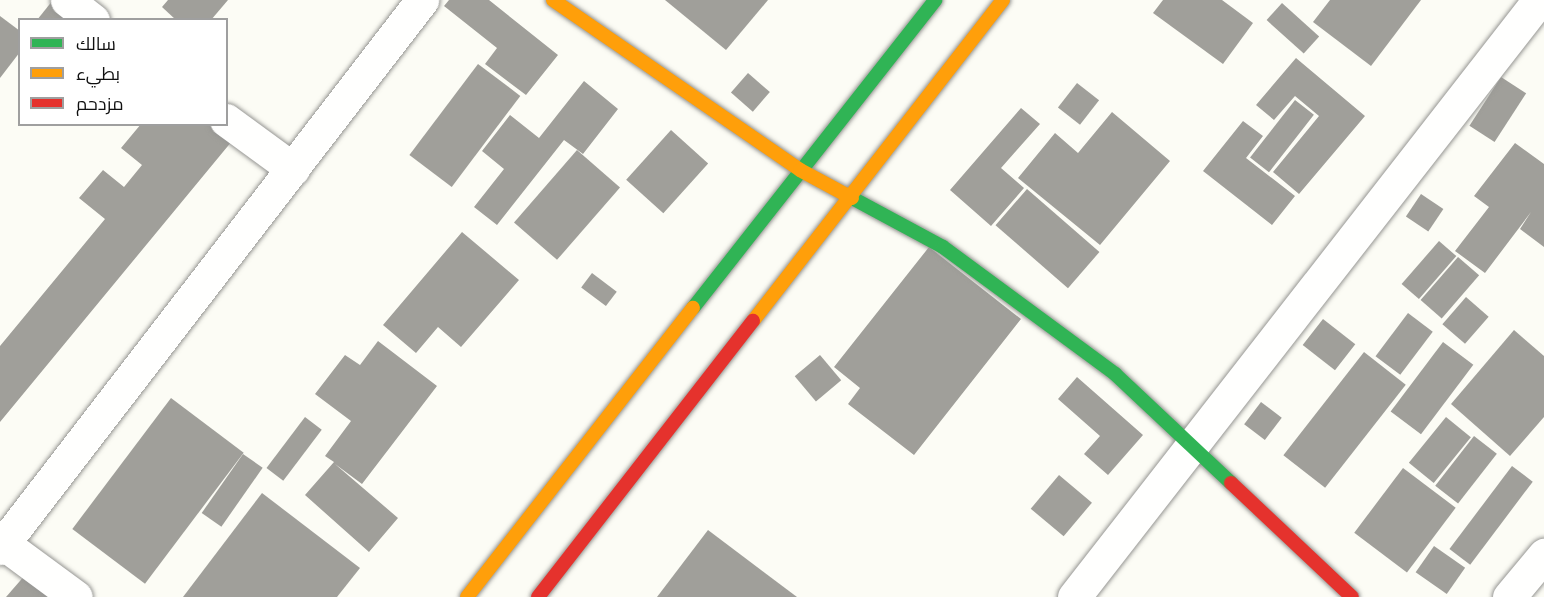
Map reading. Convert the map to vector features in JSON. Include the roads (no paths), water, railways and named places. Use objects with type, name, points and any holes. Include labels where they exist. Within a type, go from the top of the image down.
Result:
[{"type":"street","points":[[67,0],[90,18]]},
{"type":"street","points":[[76,597],[2,546],[422,0]]},
{"type":"street","points":[[553,0],[800,170],[943,247],[1024,306],[1115,374],[1352,597]]},
{"type":"street","points":[[467,597],[935,0]]},
{"type":"street","points":[[538,597],[1003,0]]},
{"type":"street","points":[[1074,597],[1539,0]]},
{"type":"street","points":[[228,121],[293,170]]},
{"type":"street","points":[[1509,597],[1544,555]]}]
